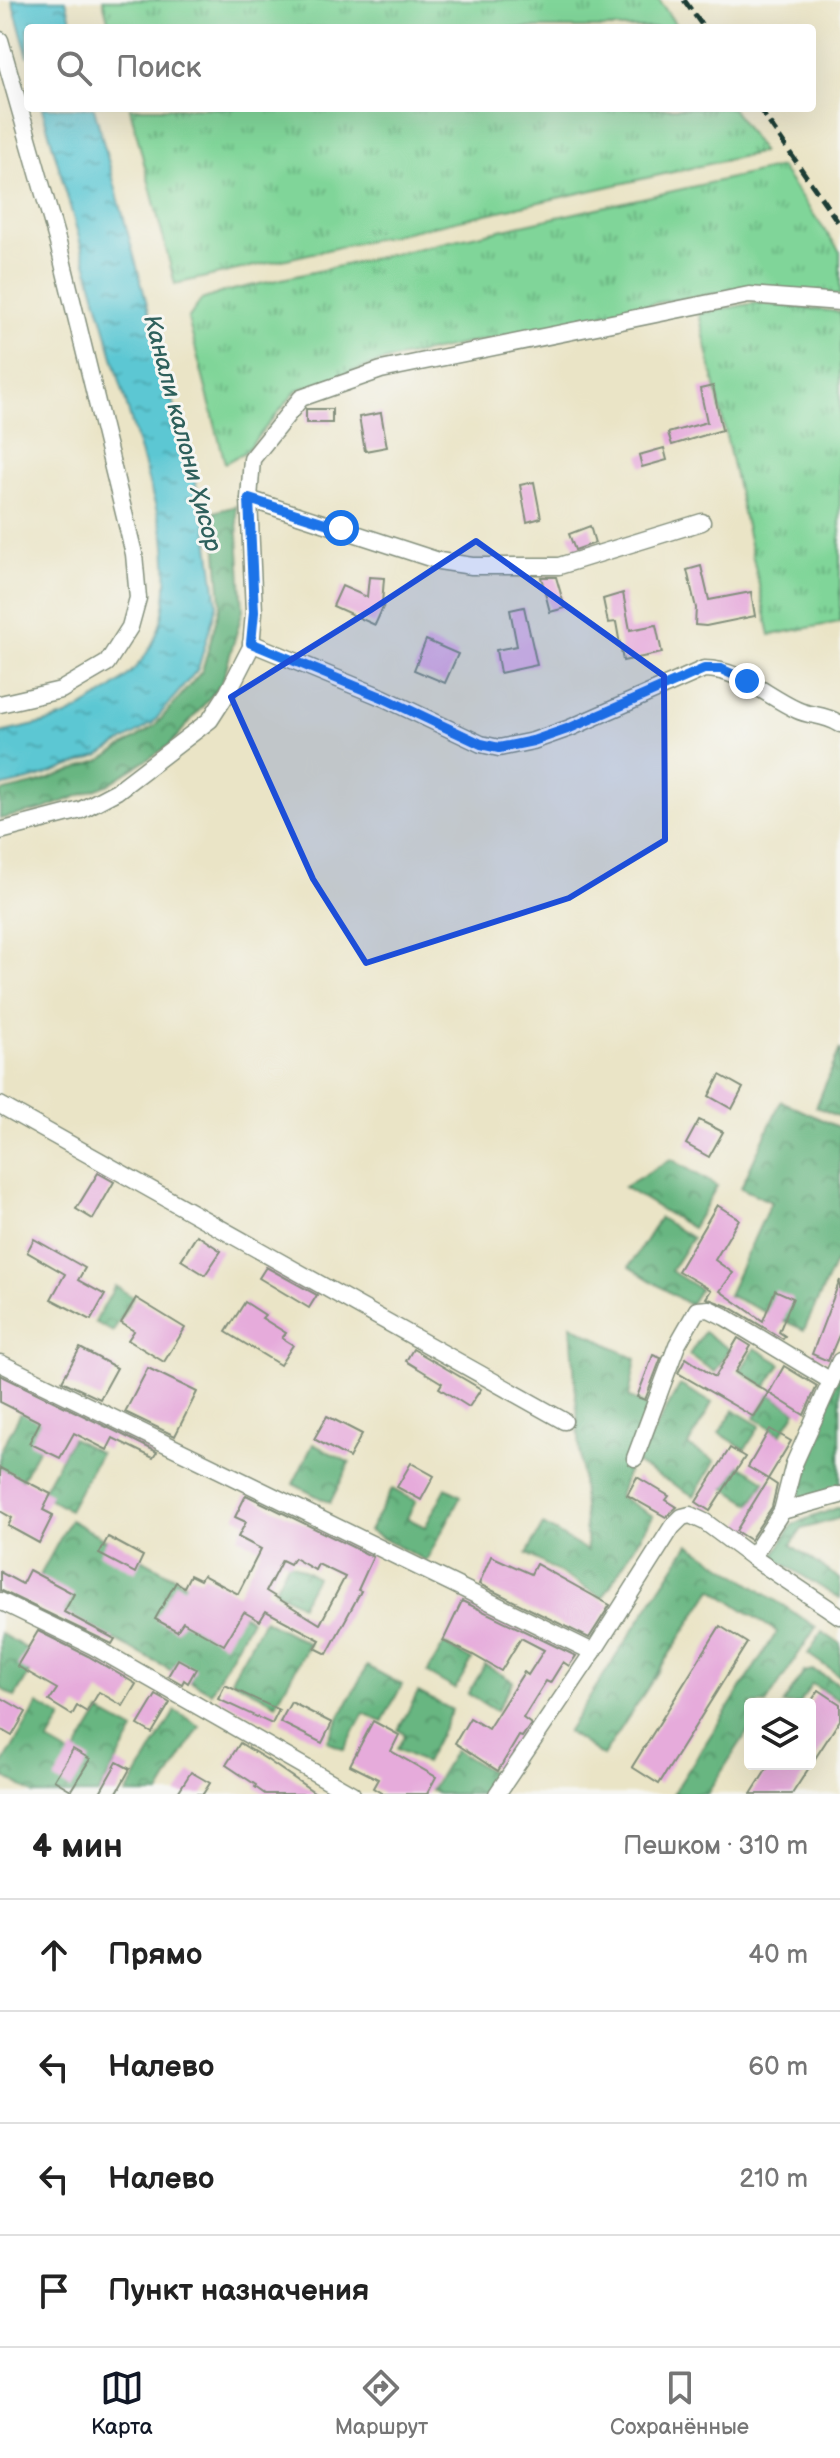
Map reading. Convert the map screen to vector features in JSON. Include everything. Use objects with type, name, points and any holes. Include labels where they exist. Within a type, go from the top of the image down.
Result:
[{"type":"street","points":[[0,40],[58,243],[134,554],[138,598],[130,627],[107,663],[61,690],[0,704]]},
{"type":"street","points":[[0,831],[81,810],[117,791],[210,720],[228,692],[251,643],[254,612],[249,499],[252,459],[301,398],[381,370],[749,295],[840,302]]},
{"type":"street","points":[[249,499],[439,561],[472,566],[559,566],[702,522]]},
{"type":"street","points":[[251,643],[384,698],[481,744],[499,748],[533,741],[570,728],[704,669],[721,669],[800,712],[820,714],[840,724]]},
{"type":"street","points":[[0,1105],[564,1421]]},
{"type":"street","points":[[635,1458],[677,1345],[697,1310],[709,1309],[725,1317],[831,1381]]},
{"type":"street","points":[[752,1557],[782,1511],[794,1464],[840,1361]]},
{"type":"street","points":[[0,1363],[593,1652]]},
{"type":"street","points":[[782,1511],[840,1495]]},
{"type":"street","points":[[497,1794],[593,1652],[672,1527],[682,1517],[690,1515],[705,1522],[840,1616]]},
{"type":"street","points":[[0,1601],[93,1646],[352,1794]]},
{"type":"highlighted area","points":[[476,541],[664,676],[665,840],[569,898],[366,963],[313,879],[231,697]]},
{"type":"green space","points":[[103,0],[659,0],[675,24],[109,24]]},
{"type":"green space","points":[[131,112],[735,112],[762,152],[175,284]]},
{"type":"green space","points":[[780,167],[840,252],[840,295],[749,288],[661,302],[384,361],[297,390],[245,452],[225,463],[188,319],[201,300],[224,292]]},
{"type":"green space","points":[[756,303],[840,312],[840,622],[770,635],[699,313]]},
{"type":"green space","points":[[236,506],[243,610],[222,683],[170,745],[107,785],[44,809],[0,819],[0,792],[38,783],[101,760],[155,726],[202,671],[221,604],[214,512]]},
{"type":"green space","points":[[840,1049],[840,1117],[816,1107]]},
{"type":"green space","points":[[781,1101],[840,1128],[840,1252],[804,1330],[728,1295],[771,1202],[741,1188]]},
{"type":"green space","points":[[671,1159],[717,1186],[692,1228],[624,1187]]},
{"type":"green space","points":[[660,1218],[692,1238],[671,1271],[700,1289],[690,1305],[629,1267]]},
{"type":"green space","points":[[115,1286],[133,1297],[113,1332],[95,1322]]},
{"type":"green space","points":[[571,1325],[636,1359],[629,1397],[650,1407],[619,1496],[653,1516],[603,1598],[527,1554],[543,1525],[587,1551]]},
{"type":"green space","points":[[704,1332],[729,1349],[715,1372],[689,1355]]},
{"type":"green space","points":[[755,1348],[781,1364],[766,1387],[740,1371]]},
{"type":"green space","points":[[840,1372],[840,1490],[800,1499],[802,1472]]},
{"type":"green space","points":[[680,1385],[712,1403],[688,1446],[715,1461],[694,1496],[636,1463]]},
{"type":"green space","points":[[770,1394],[796,1411],[781,1434],[755,1418]]},
{"type":"green space","points":[[23,1409],[52,1424],[21,1481],[0,1470],[0,1452]]},
{"type":"green space","points":[[734,1410],[760,1426],[745,1449],[719,1433]]},
{"type":"green space","points":[[72,1438],[100,1453],[69,1510],[41,1494]]},
{"type":"green space","points":[[313,1444],[350,1463],[330,1503],[293,1484]]},
{"type":"green space","points":[[740,1465],[765,1481],[751,1504],[725,1488]]},
{"type":"green space","points":[[446,1488],[461,1496],[426,1561],[369,1531],[392,1489],[416,1501],[407,1518],[425,1527]]},
{"type":"green space","points":[[840,1507],[840,1518],[802,1529],[791,1545],[840,1579],[840,1599],[773,1557],[793,1524]]},
{"type":"green space","points":[[70,1520],[251,1619],[211,1692],[30,1594]]},
{"type":"green space","points":[[689,1544],[816,1627],[770,1698],[744,1698],[744,1737],[707,1794],[673,1794],[777,1632],[712,1589],[603,1756],[567,1732]]},
{"type":"green space","points":[[289,1562],[316,1577],[301,1605],[274,1590]]},
{"type":"green space","points":[[264,1620],[309,1644],[276,1704],[231,1679]]},
{"type":"green space","points":[[822,1632],[840,1644],[840,1676],[808,1654]]},
{"type":"green space","points":[[0,1633],[39,1656],[15,1697],[0,1688]]},
{"type":"green space","points":[[444,1644],[472,1660],[455,1689],[427,1673]]},
{"type":"green space","points":[[485,1665],[513,1681],[496,1711],[468,1694]]},
{"type":"green space","points":[[367,1666],[402,1685],[382,1722],[364,1713],[344,1750],[327,1741]]},
{"type":"green space","points":[[813,1670],[840,1684],[840,1701],[812,1684],[803,1698],[787,1698],[804,1672]]},
{"type":"green space","points":[[418,1692],[452,1710],[425,1763],[397,1749],[405,1734],[398,1730]]},
{"type":"green space","points":[[38,1704],[62,1718],[48,1742],[73,1757],[100,1712],[134,1731],[98,1794],[34,1794],[0,1774]]},
{"type":"green space","points":[[175,1711],[200,1726],[159,1794],[126,1794]]},
{"type":"green space","points":[[455,1750],[496,1775],[484,1794],[438,1794],[431,1790]]},
{"type":"water","points":[[12,0],[66,0],[72,24],[24,24],[24,43]]},
{"type":"water","points":[[43,112],[95,112],[206,522],[217,604],[198,669],[152,724],[98,756],[37,778],[0,787],[0,733],[46,723],[76,711],[121,682],[150,648],[164,608],[164,536]]},
{"type":"building","points":[[713,386],[722,430],[672,445],[668,433],[707,422],[700,389]]},
{"type":"building","points":[[306,409],[332,409],[332,423],[306,423]]},
{"type":"building","points":[[381,413],[387,447],[365,451],[359,417]]},
{"type":"building","points":[[664,448],[667,460],[642,467],[639,455]]},
{"type":"building","points":[[534,482],[541,518],[527,522],[520,485]]},
{"type":"building","points":[[590,526],[595,543],[575,550],[569,534]]},
{"type":"building","points":[[701,566],[709,600],[751,592],[755,616],[706,626],[695,625],[696,608],[687,570]]},
{"type":"building","points":[[369,577],[384,578],[384,605],[375,625],[333,606],[342,586],[367,597]]},
{"type":"building","points":[[541,577],[556,577],[565,608],[550,612]]},
{"type":"building","points":[[623,593],[630,630],[656,625],[662,653],[623,661],[616,622],[608,623],[603,599]]},
{"type":"building","points":[[524,607],[537,665],[500,673],[496,650],[517,646],[510,610]]},
{"type":"building","points":[[426,640],[458,654],[445,683],[414,670]]},
{"type":"building","points":[[720,1075],[743,1088],[732,1109],[709,1096]]},
{"type":"building","points":[[699,1120],[723,1132],[709,1157],[686,1144]]},
{"type":"building","points":[[98,1173],[114,1182],[93,1219],[76,1209]]},
{"type":"building","points":[[717,1205],[739,1219],[715,1260],[733,1273],[720,1291],[763,1321],[775,1290],[793,1298],[779,1332],[785,1336],[783,1339],[730,1307],[706,1298],[711,1290],[678,1271]]},
{"type":"building","points":[[197,1235],[221,1251],[205,1275],[181,1260]]},
{"type":"building","points":[[34,1239],[85,1268],[78,1280],[105,1295],[91,1320],[51,1299],[65,1274],[27,1252]]},
{"type":"building","points":[[266,1267],[317,1295],[309,1308],[259,1278]]},
{"type":"building","points":[[840,1280],[840,1333],[828,1361],[812,1354]]},
{"type":"building","points":[[136,1298],[185,1328],[164,1362],[128,1340],[134,1331],[121,1323]]},
{"type":"building","points":[[245,1302],[265,1315],[262,1318],[286,1333],[282,1338],[293,1345],[280,1365],[226,1332]]},
{"type":"building","points":[[738,1338],[751,1346],[735,1372],[769,1393],[754,1417],[678,1373],[686,1358],[715,1377]]},
{"type":"building","points":[[80,1348],[117,1368],[100,1399],[62,1381]]},
{"type":"building","points":[[413,1349],[481,1389],[469,1407],[439,1388],[442,1383],[406,1361]]},
{"type":"building","points":[[653,1355],[661,1358],[645,1400],[637,1397]]},
{"type":"building","points":[[784,1366],[817,1386],[804,1415],[769,1393]]},
{"type":"building","points":[[148,1368],[197,1392],[175,1436],[125,1412]]},
{"type":"building","points":[[0,1375],[157,1452],[153,1458],[113,1438],[107,1450],[74,1433],[60,1458],[29,1443],[40,1422],[0,1402]]},
{"type":"building","points":[[327,1416],[362,1434],[349,1458],[314,1439]]},
{"type":"building","points":[[770,1429],[791,1441],[768,1479],[748,1467]]},
{"type":"building","points":[[730,1448],[745,1457],[710,1511],[696,1502]]},
{"type":"building","points":[[411,1463],[434,1476],[421,1500],[397,1487]]},
{"type":"building","points":[[0,1468],[51,1494],[43,1510],[53,1515],[39,1543],[8,1526],[12,1518],[0,1511]]},
{"type":"building","points":[[637,1477],[669,1496],[666,1500],[677,1507],[666,1517],[627,1495]]},
{"type":"building","points":[[768,1479],[777,1485],[772,1507],[750,1540],[736,1531]]},
{"type":"building","points":[[246,1495],[373,1557],[358,1590],[361,1591],[327,1654],[315,1648],[320,1640],[266,1611],[260,1621],[244,1612],[224,1645],[183,1622],[177,1631],[155,1619],[176,1582],[184,1587],[190,1575],[200,1580],[203,1575],[238,1594],[261,1549],[238,1537],[246,1522],[235,1517]],"holes":[[[294,1558],[315,1570],[318,1564],[345,1577],[320,1624],[266,1591],[282,1560],[290,1564]]]},
{"type":"building","points":[[108,1537],[143,1556],[135,1573],[99,1554]]},
{"type":"building","points":[[491,1556],[531,1574],[536,1564],[610,1605],[589,1638],[479,1584]]},
{"type":"building","points":[[29,1570],[74,1594],[64,1612],[115,1639],[112,1644],[0,1590],[0,1572],[22,1584]]},
{"type":"building","points":[[462,1601],[576,1656],[569,1666],[563,1662],[550,1683],[546,1681],[523,1718],[531,1724],[522,1737],[519,1736],[498,1771],[455,1743],[470,1718],[488,1729],[524,1672],[528,1675],[544,1650],[521,1638],[501,1671],[443,1641]]},
{"type":"building","points":[[720,1626],[747,1643],[659,1784],[632,1767]]},
{"type":"building","points":[[38,1631],[136,1684],[123,1706],[99,1692],[87,1712],[77,1706],[72,1715],[49,1701],[57,1689],[17,1666]]},
{"type":"building","points":[[178,1659],[196,1669],[188,1683],[184,1680],[182,1684],[168,1676]]},
{"type":"building","points":[[225,1685],[279,1710],[272,1724],[218,1699]]},
{"type":"building","points":[[819,1690],[840,1704],[840,1720],[816,1757],[816,1698],[813,1698]]},
{"type":"building","points":[[156,1695],[170,1703],[152,1733],[138,1725]]},
{"type":"building","points":[[0,1697],[26,1712],[12,1736],[0,1729]]},
{"type":"building","points":[[291,1702],[332,1723],[322,1743],[280,1722]]},
{"type":"building","points":[[373,1721],[399,1735],[391,1751],[436,1777],[427,1794],[383,1794],[373,1788],[378,1779],[350,1765]]},
{"type":"building","points":[[240,1743],[317,1794],[265,1794],[226,1765]]},
{"type":"building","points":[[73,1749],[90,1759],[71,1790],[54,1780]]},
{"type":"building","points":[[117,1762],[130,1769],[116,1794],[99,1794]]},
{"type":"building","points":[[766,1770],[808,1770],[792,1794],[751,1794]]},
{"type":"building","points":[[191,1772],[210,1783],[203,1794],[177,1794]]},
{"type":"railway","points":[[684,0],[701,24]]},
{"type":"railway","points":[[762,112],[840,225]]},
{"type":"route","points":[[341,528],[249,499],[254,612],[251,643],[384,698],[481,744],[499,748],[533,741],[639,699],[704,669],[721,669],[747,681]]},
{"type":"water label","name":"Канали калони Ҳисор","points":[[183,433]]}]
